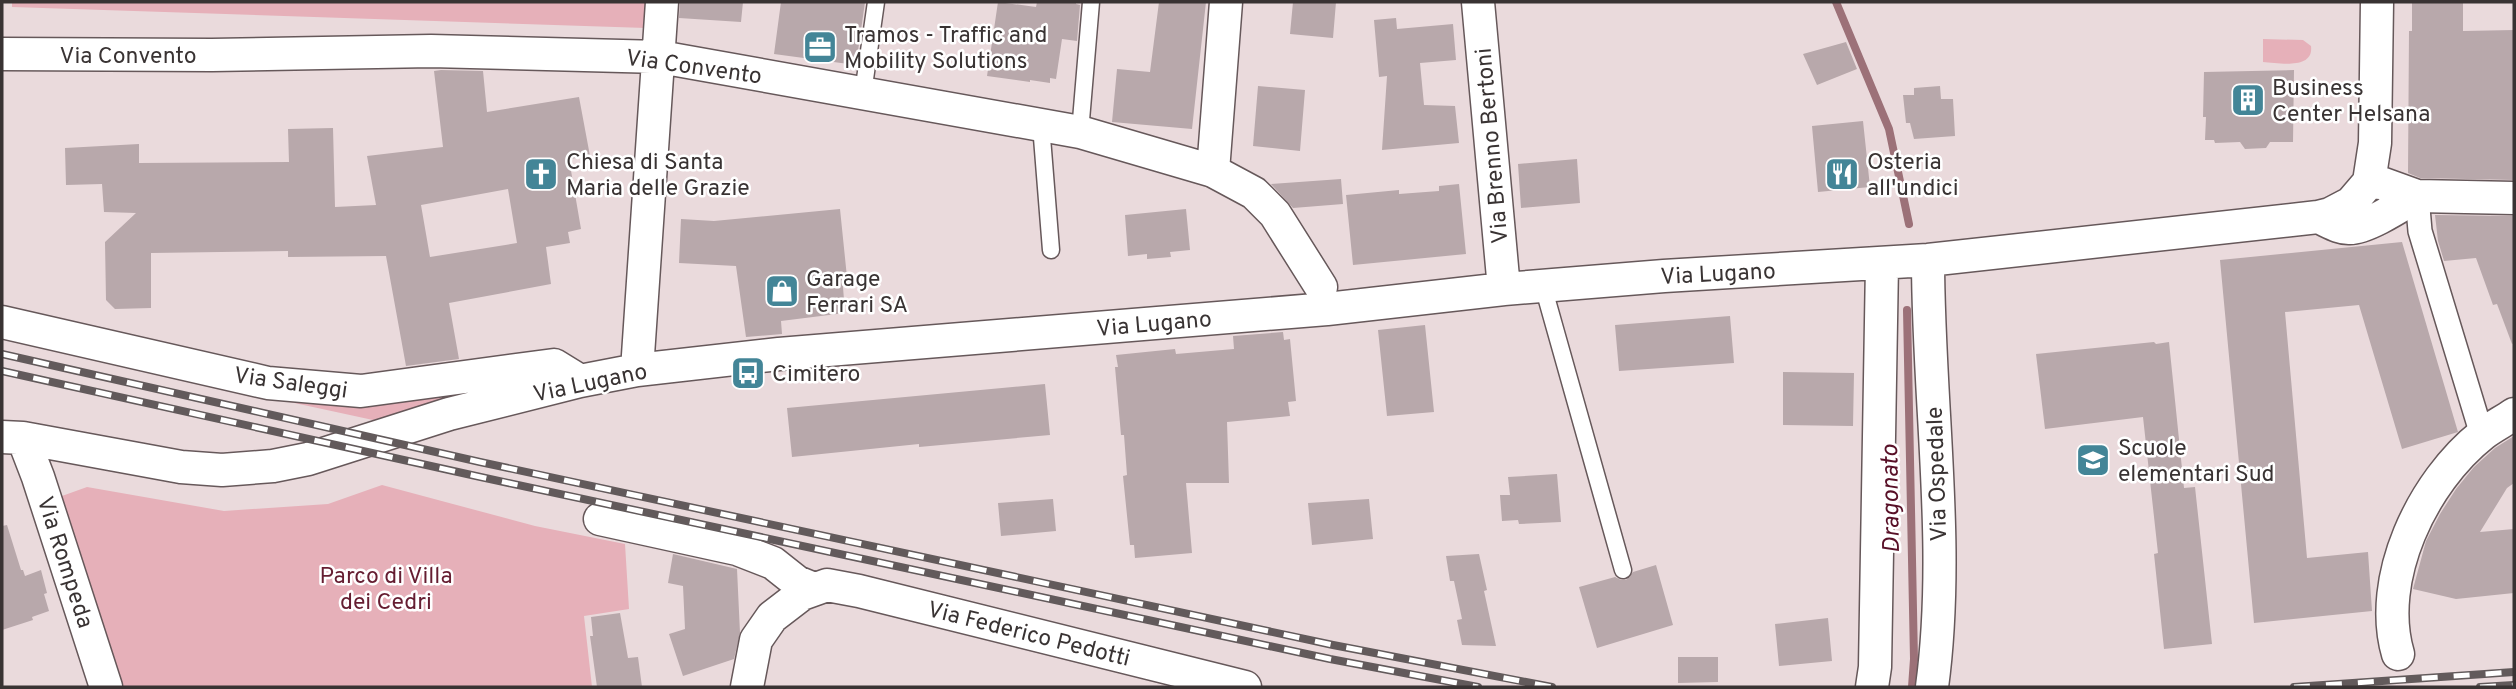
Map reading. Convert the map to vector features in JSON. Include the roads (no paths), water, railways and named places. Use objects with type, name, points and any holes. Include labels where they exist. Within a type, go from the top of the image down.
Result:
[{"type":"street","points":[[637,370],[662,2]]},
{"type":"street","points":[[1213,171],[1226,2]]},
{"type":"street","name":"Via Brenno Bertoni","points":[[1478,2],[1504,289]]},
{"type":"street","points":[[2377,2],[2375,143],[2369,182],[2381,183],[2417,196],[2514,198]]},
{"type":"street","name":"Via Convento","points":[[2,54],[212,55],[431,51],[660,57],[1080,132],[1213,171],[1254,193],[1275,214],[1321,287]]},
{"type":"street","name":"Via Lugano","points":[[12,437],[181,467],[222,470],[273,466],[308,459],[449,414],[580,381],[637,370],[792,353],[1327,309],[1504,289],[1928,260],[2318,217],[2351,203],[2369,182]]},
{"type":"street","points":[[2417,196],[2420,232],[2482,435]]},
{"type":"street","name":"Via Lugano","points":[[2318,217],[2354,229],[2393,211],[2417,196]]},
{"type":"street","name":"Via Ospedale","points":[[1928,260],[1940,577],[1939,637],[1932,687]]},
{"type":"street","points":[[1872,687],[1875,667],[1882,264]]},
{"type":"street","name":"Via Saleggi","points":[[2,322],[268,383],[360,391],[554,365],[580,381]]},
{"type":"street","points":[[2398,654],[2393,637],[2393,600],[2404,546],[2432,491],[2455,462],[2482,435],[2514,414]]},
{"type":"street","name":"Via Rompeda","points":[[12,437],[38,477],[106,687]]},
{"type":"street","points":[[600,519],[737,549],[773,563],[797,582],[814,589]]},
{"type":"street","name":"Via Federico Pedotti","points":[[814,589],[827,585],[837,586],[1136,674],[1245,687]]},
{"type":"street","points":[[747,687],[756,640],[772,617],[793,600],[814,589]]},
{"type":"lane","points":[[863,93],[876,2]]},
{"type":"lane","points":[[1080,132],[1090,2]]},
{"type":"lane","points":[[1041,125],[1051,250]]},
{"type":"lane","points":[[1543,286],[1623,570]]},
{"type":"waterway","points":[[1836,2],[1889,129],[1909,224]]},
{"type":"waterway","name":"Dragonato","points":[[1907,310],[1914,659],[1912,687]]},
{"type":"railway","points":[[2,354],[480,462],[1333,645],[1552,687]]},
{"type":"railway","points":[[2,371],[476,476],[1330,659],[1478,687]]},
{"type":"railway","points":[[2294,687],[2514,672]]},
{"type":"railway","points":[[2480,687],[2514,685]]},
{"type":"place","name":"Tramos - Traffic and Mobility Solutions","points":[[820,47]]},
{"type":"place","name":"Business Center Helsana","points":[[2248,100]]},
{"type":"place","name":"Chiesa di Santa Maria delle Grazie","points":[[541,174]]},
{"type":"place","name":"Osteria all'undici","points":[[1842,174]]},
{"type":"place","name":"Garage Ferrari SA","points":[[782,291]]},
{"type":"place","name":"Cimitero","points":[[748,373]]},
{"type":"place","name":"Scuole elementari Sud","points":[[2093,460]]},
{"type":"park label","name":"Parco di Villa dei Cedri","points":[[386,588]]}]
